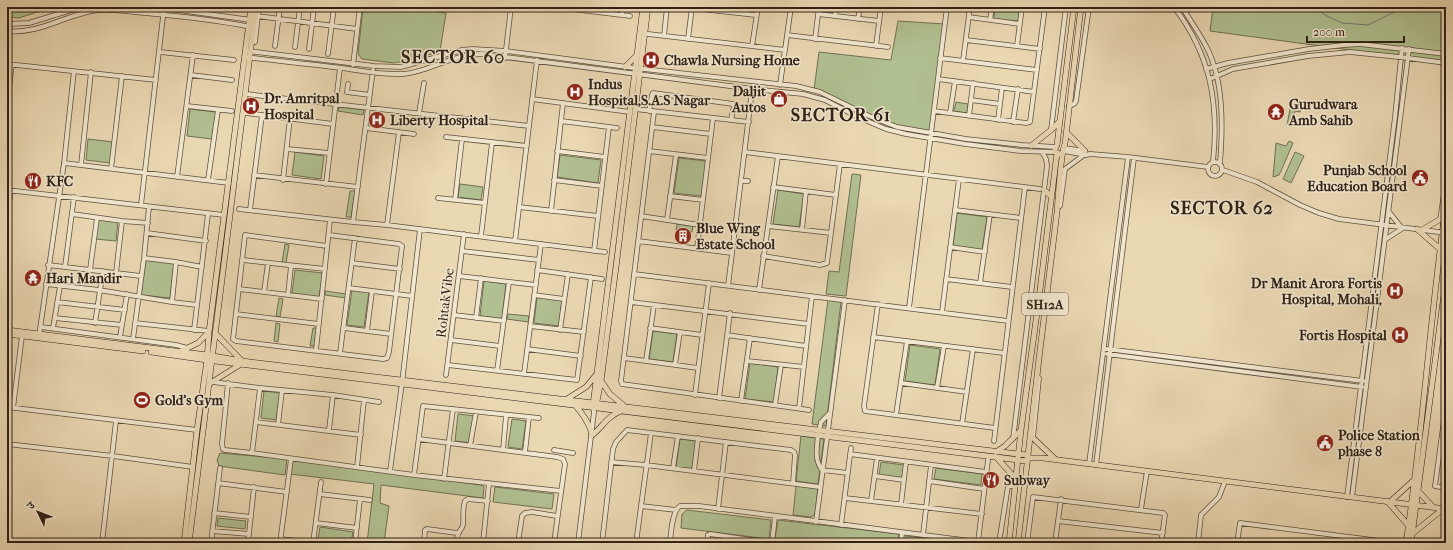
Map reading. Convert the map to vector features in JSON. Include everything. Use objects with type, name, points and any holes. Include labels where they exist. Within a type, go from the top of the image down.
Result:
[{"type":"main road","points":[[251,7],[254,19]]},
{"type":"main road","points":[[189,543],[211,383],[211,332],[224,215],[251,27],[257,7]]},
{"type":"main road","points":[[637,71],[637,54],[643,7]]},
{"type":"main road","points":[[594,407],[601,381],[637,71],[648,7]]},
{"type":"main road","name":"SH12A","points":[[1009,543],[1018,454],[1052,198],[1056,149],[1074,7]]},
{"type":"main road","name":"SH12A","points":[[1018,543],[1027,458],[1034,416],[1060,196],[1063,150],[1065,144],[1081,7]]},
{"type":"main road","points":[[178,352],[198,343],[211,332],[246,94],[248,54]]},
{"type":"main road","points":[[625,67],[637,54]]},
{"type":"main road","points":[[594,407],[633,110]]},
{"type":"main road","points":[[1031,146],[1060,121]]},
{"type":"main road","points":[[1066,132],[1086,153]]},
{"type":"main road","points":[[1056,149],[1060,145],[1063,150]]},
{"type":"main road","points":[[1056,149],[1063,150]]},
{"type":"main road","points":[[1042,189],[1052,198]]},
{"type":"main road","points":[[1411,543],[1413,534],[1414,480],[1440,249],[1444,233],[1442,218],[1446,205]]},
{"type":"main road","points":[[1440,249],[1420,230],[1442,218]]},
{"type":"main road","points":[[1406,543],[1408,525],[1418,492],[1445,300],[1446,279]]},
{"type":"main road","points":[[7,330],[39,336],[210,358],[566,400],[594,407]]},
{"type":"main road","points":[[211,332],[242,362]]},
{"type":"main road","points":[[7,334],[39,336],[178,352],[210,358]]},
{"type":"main road","points":[[184,543],[197,430],[210,358]]},
{"type":"main road","points":[[211,383],[242,362]]},
{"type":"main road","points":[[566,400],[586,387],[598,372]]},
{"type":"main road","points":[[402,381],[574,405],[624,409],[996,455],[1018,460],[1027,458],[1043,458],[1444,509]]},
{"type":"main road","points":[[601,381],[610,394],[624,409]]},
{"type":"main road","points":[[574,405],[589,424],[591,434],[600,429],[612,414],[624,409]]},
{"type":"main road","points":[[996,455],[1021,430]]},
{"type":"main road","points":[[1031,437],[1055,460]]},
{"type":"main road","points":[[996,455],[1018,454],[1027,458]]},
{"type":"main road","points":[[996,455],[1016,479]]},
{"type":"main road","points":[[1389,501],[1414,480]]},
{"type":"main road","points":[[1418,492],[1434,508]]},
{"type":"main road","points":[[1389,501],[1408,525]]},
{"type":"main road","points":[[1413,534],[1444,509]]},
{"type":"street","points":[[7,24],[30,24],[81,7]]},
{"type":"street","points":[[157,7],[254,19],[278,19],[357,29]]},
{"type":"street","points":[[275,46],[280,7]]},
{"type":"street","points":[[295,47],[300,7]]},
{"type":"street","points":[[309,49],[314,7]]},
{"type":"street","points":[[328,54],[334,7]]},
{"type":"street","points":[[352,69],[360,7]]},
{"type":"street","points":[[505,58],[511,7]]},
{"type":"street","points":[[556,7],[630,16]]},
{"type":"street","points":[[622,15],[623,7]]},
{"type":"street","points":[[664,36],[667,7]]},
{"type":"street","points":[[688,39],[692,7],[727,9],[756,15]]},
{"type":"street","points":[[752,46],[758,7]]},
{"type":"street","points":[[780,85],[791,7]]},
{"type":"street","points":[[815,39],[819,7]]},
{"type":"street","points":[[835,16],[836,7]]},
{"type":"street","points":[[858,19],[860,7]]},
{"type":"street","points":[[876,46],[881,7]]},
{"type":"street","points":[[909,308],[947,7]]},
{"type":"street","points":[[963,61],[970,7]]},
{"type":"street","points":[[990,20],[992,7]]},
{"type":"street","points":[[1017,46],[1022,7]]},
{"type":"street","points":[[934,111],[1013,122],[1030,122],[1045,7]]},
{"type":"street","points":[[1051,130],[1066,7]]},
{"type":"street","points":[[1069,106],[1074,104],[1076,101],[1089,7]]},
{"type":"street","points":[[1174,7],[1197,43],[1210,79],[1215,114],[1215,140],[1213,162],[1208,167]]},
{"type":"street","points":[[141,205],[164,8]]},
{"type":"street","points":[[1183,8],[1207,47],[1214,67],[1222,120],[1220,163],[1223,170],[1257,182],[1300,205],[1339,219],[1444,233]]},
{"type":"street","points":[[7,31],[22,31],[36,28],[99,10],[164,15],[251,27]]},
{"type":"street","points":[[818,14],[879,21]]},
{"type":"street","points":[[969,17],[1020,24]]},
{"type":"street","points":[[254,19],[255,42]]},
{"type":"street","points":[[648,34],[785,50]]},
{"type":"street","points":[[787,35],[888,47]]},
{"type":"street","points":[[966,40],[1040,49]]},
{"type":"street","points":[[1206,69],[1308,49],[1344,45],[1360,44],[1446,54]]},
{"type":"street","points":[[1349,497],[1360,387],[1390,159],[1402,48]]},
{"type":"street","points":[[1349,497],[1367,382],[1407,76],[1409,49]]},
{"type":"street","points":[[248,54],[374,66],[407,66],[447,53],[467,50],[506,51],[625,67],[637,71],[752,89],[812,96],[886,130],[998,148],[1042,152],[1056,149]]},
{"type":"street","points":[[160,52],[234,60]]},
{"type":"street","points":[[1210,79],[1233,69],[1308,56],[1353,52],[1446,63]]},
{"type":"street","points":[[248,54],[373,72],[405,73],[471,54],[537,62],[796,86],[814,90],[869,116],[897,127],[930,136],[1056,149]]},
{"type":"street","points":[[177,177],[193,55]]},
{"type":"street","points":[[515,241],[537,56]]},
{"type":"street","points":[[940,58],[1037,70]]},
{"type":"street","points":[[7,102],[9,64],[156,80]]},
{"type":"street","points":[[354,222],[374,66]]},
{"type":"street","points":[[326,184],[340,68]]},
{"type":"street","points":[[39,336],[48,265],[64,163],[74,71]]},
{"type":"street","points":[[80,165],[91,72]]},
{"type":"street","points":[[191,74],[232,80]]},
{"type":"street","points":[[1400,75],[1407,76]]},
{"type":"street","points":[[111,169],[122,76]]},
{"type":"street","points":[[938,79],[1034,92]]},
{"type":"street","points":[[950,113],[955,81]]},
{"type":"street","points":[[728,286],[753,82]]},
{"type":"street","points":[[419,113],[424,83]]},
{"type":"street","points":[[348,84],[347,92],[370,95]]},
{"type":"street","points":[[969,116],[973,84]]},
{"type":"street","points":[[998,120],[1002,88]]},
{"type":"street","points":[[1013,122],[1018,89]]},
{"type":"street","points":[[246,94],[529,126]]},
{"type":"street","points":[[732,120],[733,104],[652,94],[652,127],[621,381],[622,384],[809,410]]},
{"type":"street","points":[[532,99],[749,122]]},
{"type":"street","points":[[971,100],[1000,104]]},
{"type":"street","points":[[838,107],[841,102]]},
{"type":"street","points":[[551,211],[563,103]]},
{"type":"street","points":[[187,106],[232,111]]},
{"type":"street","points":[[208,180],[218,110]]},
{"type":"street","points":[[246,113],[333,124]]},
{"type":"street","points":[[250,210],[262,115]]},
{"type":"street","points":[[1395,117],[1401,117]]},
{"type":"street","points":[[283,180],[290,118]]},
{"type":"street","points":[[697,248],[714,118]]},
{"type":"street","points":[[561,121],[617,128]]},
{"type":"street","points":[[594,251],[609,127]]},
{"type":"street","points":[[652,127],[711,134]]},
{"type":"street","points":[[366,128],[414,134]]},
{"type":"street","points":[[387,225],[398,132]]},
{"type":"street","points":[[446,138],[527,146]]},
{"type":"street","points":[[454,200],[462,139]]},
{"type":"street","points":[[480,236],[492,143]]},
{"type":"street","points":[[287,149],[329,154]]},
{"type":"street","points":[[1063,150],[1208,167]]},
{"type":"street","points":[[558,151],[605,157]]},
{"type":"street","points":[[649,151],[708,158]]},
{"type":"street","points":[[745,152],[1042,189]]},
{"type":"street","points":[[1013,439],[1042,189],[1047,162],[1042,152]]},
{"type":"street","points":[[1060,196],[1065,169],[1086,153]]},
{"type":"street","points":[[667,220],[676,155]]},
{"type":"street","points":[[759,290],[778,156]]},
{"type":"street","points":[[1089,464],[1128,157]]},
{"type":"street","points":[[1096,465],[1134,158]]},
{"type":"street","points":[[1390,159],[1395,160]]},
{"type":"street","points":[[1213,162],[1220,163]]},
{"type":"street","points":[[64,163],[229,183]]},
{"type":"street","points":[[764,256],[823,265],[827,263],[840,164]]},
{"type":"street","points":[[1208,167],[1209,174],[1213,176],[1220,176],[1223,170]]},
{"type":"street","points":[[254,176],[358,188]]},
{"type":"street","points":[[942,312],[958,179]]},
{"type":"street","points":[[554,180],[602,186]]},
{"type":"street","points":[[741,181],[748,181]]},
{"type":"street","points":[[1442,218],[1446,181]]},
{"type":"street","points":[[773,187],[836,195]]},
{"type":"street","points":[[994,441],[1025,187]]},
{"type":"street","points":[[7,215],[9,190],[224,215]]},
{"type":"street","points":[[802,230],[806,191]]},
{"type":"street","points":[[670,196],[703,200]]},
{"type":"street","points":[[65,267],[74,197]]},
{"type":"street","points":[[438,198],[485,203]]},
{"type":"street","points":[[132,339],[144,258],[149,206]]},
{"type":"street","points":[[519,207],[598,216]]},
{"type":"street","points":[[239,209],[464,234],[605,252]]},
{"type":"street","points":[[955,210],[1021,218]]},
{"type":"street","points":[[1389,212],[1402,227]]},
{"type":"street","points":[[72,214],[148,223]]},
{"type":"street","points":[[194,330],[206,241],[208,214]]},
{"type":"street","points":[[980,283],[990,214]]},
{"type":"street","points":[[641,216],[700,224]]},
{"type":"street","points":[[90,270],[97,218]]},
{"type":"street","points":[[316,350],[330,220]]},
{"type":"street","points":[[116,273],[122,221]]},
{"type":"street","points":[[768,226],[831,233]]},
{"type":"street","points":[[1386,238],[1402,227]]},
{"type":"street","points":[[390,471],[420,229]]},
{"type":"street","points":[[147,233],[206,241]]},
{"type":"street","name":"RohtakVibe","points":[[446,375],[464,234]]},
{"type":"street","points":[[327,246],[245,236],[232,337],[234,340],[386,358],[388,356],[400,269],[401,245],[329,235]]},
{"type":"street","points":[[340,353],[355,238]]},
{"type":"street","points":[[638,241],[732,253]]},
{"type":"street","points":[[524,374],[541,244]]},
{"type":"street","points":[[950,247],[984,252]]},
{"type":"street","points":[[462,251],[539,260]]},
{"type":"street","points":[[144,258],[202,267]]},
{"type":"street","points":[[243,260],[325,269]]},
{"type":"street","points":[[172,302],[176,262]]},
{"type":"street","points":[[264,292],[268,263]]},
{"type":"street","points":[[352,263],[400,269]]},
{"type":"street","points":[[48,265],[141,276]]},
{"type":"street","points":[[288,295],[292,266]]},
{"type":"street","points":[[538,270],[602,279]]},
{"type":"street","points":[[95,323],[103,271]]},
{"type":"street","points":[[560,330],[568,274]]},
{"type":"street","points":[[634,274],[1008,321]]},
{"type":"street","points":[[459,276],[536,285]]},
{"type":"street","points":[[448,365],[576,380],[578,378],[591,277]]},
{"type":"street","points":[[1112,277],[1119,277]]},
{"type":"street","points":[[476,318],[481,278]]},
{"type":"street","points":[[946,279],[1012,288]]},
{"type":"street","points":[[497,371],[509,282]]},
{"type":"street","points":[[695,394],[709,283]]},
{"type":"street","points":[[46,284],[99,290],[197,305]]},
{"type":"street","points":[[53,328],[60,286]]},
{"type":"street","points":[[349,288],[412,296]]},
{"type":"street","points":[[239,289],[322,299]]},
{"type":"street","points":[[367,331],[372,291]]},
{"type":"street","points":[[120,337],[127,294]]},
{"type":"street","points":[[534,295],[564,299]]},
{"type":"street","points":[[799,408],[812,296]]},
{"type":"street","points":[[816,522],[845,300]]},
{"type":"street","points":[[57,302],[124,310]]},
{"type":"street","points":[[631,302],[730,313],[809,324]]},
{"type":"street","points":[[878,304],[864,409],[867,412],[995,428]]},
{"type":"street","points":[[646,361],[654,305]]},
{"type":"street","points":[[719,398],[730,313]]},
{"type":"street","points":[[236,314],[319,324]]},
{"type":"street","points":[[454,315],[504,321]]},
{"type":"street","points":[[55,318],[122,325]]},
{"type":"street","points":[[135,323],[211,332]]},
{"type":"street","points":[[530,326],[584,332]]},
{"type":"street","points":[[41,327],[176,345],[187,349]]},
{"type":"street","points":[[344,328],[391,334]]},
{"type":"street","points":[[650,328],[702,335]]},
{"type":"street","points":[[675,365],[680,332]]},
{"type":"street","points":[[727,335],[806,346]]},
{"type":"street","points":[[13,408],[22,336]]},
{"type":"street","points":[[873,337],[1004,352]]},
{"type":"street","points":[[742,401],[750,338]]},
{"type":"street","points":[[451,340],[500,346]]},
{"type":"street","points":[[896,415],[907,341]]},
{"type":"street","points":[[938,388],[944,346]]},
{"type":"street","points":[[1103,348],[1367,382]]},
{"type":"street","points":[[527,349],[581,356]]},
{"type":"street","points":[[962,424],[973,349]]},
{"type":"street","points":[[1102,354],[1366,388]]},
{"type":"street","points":[[624,358],[698,368]]},
{"type":"street","points":[[1184,358],[1184,364]]},
{"type":"street","points":[[747,360],[804,367]]},
{"type":"street","points":[[776,405],[781,364]]},
{"type":"street","points":[[1227,370],[1228,364]]},
{"type":"street","points":[[1317,381],[1318,375]]},
{"type":"street","points":[[211,383],[228,383],[260,388],[333,395],[379,402]]},
{"type":"street","points":[[228,383],[222,447],[225,450],[444,479],[561,491]]},
{"type":"street","points":[[901,383],[967,392]]},
{"type":"street","points":[[252,453],[260,388]]},
{"type":"street","points":[[278,424],[282,390]]},
{"type":"street","points":[[329,430],[333,395]]},
{"type":"street","points":[[357,467],[364,400]]},
{"type":"street","points":[[1446,405],[1444,431],[1435,486],[1446,488]]},
{"type":"street","points":[[414,475],[423,406],[506,416],[539,418]]},
{"type":"street","points":[[578,543],[594,407]]},
{"type":"street","points":[[7,408],[197,430]]},
{"type":"street","points":[[444,479],[453,409]]},
{"type":"street","points":[[470,446],[476,412]]},
{"type":"street","points":[[830,413],[821,422],[818,433],[816,454],[818,465],[822,470],[848,473]]},
{"type":"street","points":[[503,450],[506,416]]},
{"type":"street","points":[[525,452],[529,417]]},
{"type":"street","points":[[102,543],[116,421]]},
{"type":"street","points":[[256,422],[360,435]]},
{"type":"street","points":[[602,543],[614,446],[627,430],[698,438],[794,452],[796,455],[793,483]]},
{"type":"street","points":[[636,543],[651,432]]},
{"type":"street","points":[[673,468],[678,436]]},
{"type":"street","points":[[694,471],[698,438]]},
{"type":"street","points":[[419,439],[525,452],[561,457],[563,459]]},
{"type":"street","points":[[718,509],[726,442]]},
{"type":"street","points":[[7,444],[193,467]]},
{"type":"street","points":[[842,525],[851,448]]},
{"type":"street","points":[[554,450],[573,453]]},
{"type":"street","points":[[554,543],[565,464],[563,459],[565,452]]},
{"type":"street","points":[[850,454],[986,472]]},
{"type":"street","points":[[871,501],[877,458]]},
{"type":"street","points":[[291,459],[280,541],[312,543],[322,482]]},
{"type":"street","points":[[670,543],[676,510],[680,506],[699,506],[979,542],[988,460]]},
{"type":"street","points":[[611,462],[673,468],[820,487]]},
{"type":"street","points":[[901,504],[906,462]]},
{"type":"street","points":[[923,535],[931,465]]},
{"type":"street","points":[[210,543],[220,468]]},
{"type":"street","points":[[1141,509],[1148,471]]},
{"type":"street","points":[[875,476],[904,480]]},
{"type":"street","points":[[929,481],[984,489]]},
{"type":"street","points":[[1198,543],[1201,515],[1219,497],[1225,481]]},
{"type":"street","points":[[218,483],[287,492]]},
{"type":"street","points":[[484,543],[489,484]]},
{"type":"street","points":[[1000,543],[1008,486],[1015,486]]},
{"type":"street","points":[[248,543],[254,488]]},
{"type":"street","points":[[320,494],[370,500]]},
{"type":"street","points":[[1027,543],[1033,497],[1061,499],[1164,513],[1161,543]]},
{"type":"street","points":[[845,498],[982,514]]},
{"type":"street","points":[[355,543],[360,499]]},
{"type":"street","points":[[457,542],[457,534],[462,526],[462,515],[465,501],[468,499],[488,501]]},
{"type":"street","points":[[1055,543],[1061,499]]},
{"type":"street","points":[[641,506],[676,510]]},
{"type":"street","points":[[1022,510],[1031,510]]},
{"type":"street","points":[[530,543],[518,542],[522,516],[525,513],[532,512],[557,516]]},
{"type":"street","points":[[214,513],[251,518]]},
{"type":"street","points":[[706,543],[708,535],[710,534],[772,543],[776,517]]},
{"type":"street","points":[[1058,521],[1163,533]]},
{"type":"street","points":[[316,523],[357,528]]},
{"type":"street","points":[[1237,543],[1240,523],[1396,543]]},
{"type":"street","points":[[424,543],[425,532],[427,529],[457,534]]},
{"type":"street","points":[[212,531],[249,534]]},
{"type":"street","points":[[901,543],[902,532]]},
{"type":"street","points":[[1344,543],[1345,536]]},
{"type":"green space","points":[[7,7],[52,7],[19,18],[7,17]]},
{"type":"green space","points":[[363,7],[405,7],[446,13],[440,51],[416,59],[394,63],[362,59],[358,54]]},
{"type":"green space","points":[[820,7],[833,7],[833,13],[819,12]]},
{"type":"green space","points":[[995,7],[1020,7],[1018,21],[994,19]]},
{"type":"green space","points":[[1213,7],[1446,7],[1446,63],[1210,31]]},
{"type":"green space","points":[[898,21],[945,24],[931,134],[897,127],[814,90],[819,52],[891,60]]},
{"type":"green space","points":[[956,102],[968,104],[967,113],[954,111]]},
{"type":"green space","points":[[1291,104],[1301,108],[1300,112],[1295,111],[1292,126],[1287,125]]},
{"type":"green space","points":[[339,107],[364,110],[363,115],[338,111]]},
{"type":"green space","points":[[190,109],[216,112],[212,139],[187,136]]},
{"type":"green space","points":[[88,139],[113,142],[110,163],[86,160]]},
{"type":"green space","points":[[1289,141],[1293,143],[1281,171],[1279,175],[1273,177],[1276,143],[1286,146]]},
{"type":"green space","points":[[295,152],[324,156],[321,179],[292,175]]},
{"type":"green space","points":[[1295,152],[1304,156],[1291,183],[1283,179]]},
{"type":"green space","points":[[560,155],[601,160],[598,183],[557,177]]},
{"type":"green space","points":[[679,158],[706,161],[701,196],[674,193]]},
{"type":"green space","points":[[852,174],[861,175],[846,296],[826,294],[829,271],[839,272]]},
{"type":"green space","points":[[460,184],[483,187],[481,200],[458,197]]},
{"type":"green space","points":[[778,190],[804,194],[799,227],[773,224]]},
{"type":"green space","points":[[350,191],[355,191],[351,217],[346,217]]},
{"type":"green space","points":[[957,213],[987,217],[982,250],[953,246]]},
{"type":"green space","points":[[98,219],[118,221],[116,241],[95,239]]},
{"type":"green space","points":[[677,224],[693,226],[692,232],[676,230]]},
{"type":"green space","points":[[285,244],[289,245],[286,263],[282,262]]},
{"type":"green space","points":[[146,260],[174,263],[170,298],[141,295]]},
{"type":"green space","points":[[295,270],[323,273],[319,297],[292,293]]},
{"type":"green space","points":[[484,281],[506,284],[502,319],[480,316]]},
{"type":"green space","points":[[352,290],[369,292],[364,327],[347,325]]},
{"type":"green space","points":[[325,291],[346,294],[346,298],[325,295]]},
{"type":"green space","points":[[537,297],[562,300],[559,326],[534,323]]},
{"type":"green space","points":[[279,298],[283,299],[280,317],[276,316]]},
{"type":"green space","points":[[828,300],[841,302],[826,426],[812,424]]},
{"type":"green space","points":[[508,314],[529,316],[528,322],[507,319]]},
{"type":"green space","points":[[276,323],[280,324],[278,342],[274,341]]},
{"type":"green space","points":[[313,328],[317,328],[314,346],[310,346]]},
{"type":"green space","points":[[653,331],[677,334],[673,362],[649,359]]},
{"type":"green space","points":[[910,345],[940,349],[935,385],[905,381]]},
{"type":"green space","points":[[750,363],[778,367],[774,402],[745,399]]},
{"type":"green space","points":[[264,391],[280,393],[276,420],[261,418]]},
{"type":"green space","points":[[458,414],[476,416],[472,443],[455,441]]},
{"type":"green space","points":[[512,419],[526,421],[522,449],[508,447]]},
{"type":"green space","points":[[801,436],[824,439],[818,484],[796,481]]},
{"type":"green space","points":[[680,439],[696,441],[692,469],[676,467]]},
{"type":"green space","points":[[220,453],[287,459],[285,475],[219,466],[217,460]]},
{"type":"green space","points":[[292,459],[481,485],[484,487],[483,498],[381,485],[380,503],[389,506],[384,543],[367,543],[374,484],[290,474]]},
{"type":"green space","points":[[881,462],[904,465],[902,478],[879,475]]},
{"type":"green space","points":[[936,468],[982,474],[981,485],[934,479]]},
{"type":"green space","points":[[796,486],[818,488],[815,514],[811,517],[793,515]]},
{"type":"green space","points":[[495,487],[554,494],[552,509],[493,502]]},
{"type":"green space","points":[[687,510],[771,520],[769,539],[681,528],[682,514]]},
{"type":"green space","points":[[218,518],[246,521],[245,529],[217,526]]},
{"type":"green space","points":[[778,520],[899,534],[898,543],[789,543],[789,541],[775,539]]},
{"type":"green space","points":[[320,527],[353,532],[351,543],[318,539]]},
{"type":"green space","points":[[906,536],[959,543],[905,543]]},
{"type":"waterway","points":[[1314,7],[1325,15],[1342,23],[1368,25],[1404,7]]},
{"type":"place","name":"Chawla Nursing Home","points":[[651,60]]},
{"type":"place","name":"Indus Hospital,S.A.S Nagar","points":[[575,92]]},
{"type":"place","name":"Daljit Autos","points":[[779,99]]},
{"type":"place","name":"Dr. Amritpal Hospital","points":[[251,106]]},
{"type":"place","name":"Gurudwara Amb Sahib","points":[[1276,112]]},
{"type":"place","name":"Liberty Hospital","points":[[377,120]]},
{"type":"place","name":"Punjab School Education Board","points":[[1420,178]]},
{"type":"place","name":"KFC","points":[[33,181]]},
{"type":"place","name":"Blue Wing Estate School","points":[[683,236]]},
{"type":"place","name":"Hari Mandir","points":[[33,278]]},
{"type":"place","name":"Dr Manit Arora Fortis Hospital, Mohali,","points":[[1395,291]]},
{"type":"place","name":"Fortis Hospital","points":[[1400,335]]},
{"type":"place","name":"Gold's Gym","points":[[142,400]]},
{"type":"place","name":"Police Station phase 8","points":[[1325,443]]},
{"type":"place","name":"Subway","points":[[991,480]]},
{"type":"district","name":"SECTOR 60","points":[[453,57]]},
{"type":"district","name":"SECTOR 61","points":[[841,115]]},
{"type":"district","name":"SECTOR 62","points":[[1222,208]]}]
